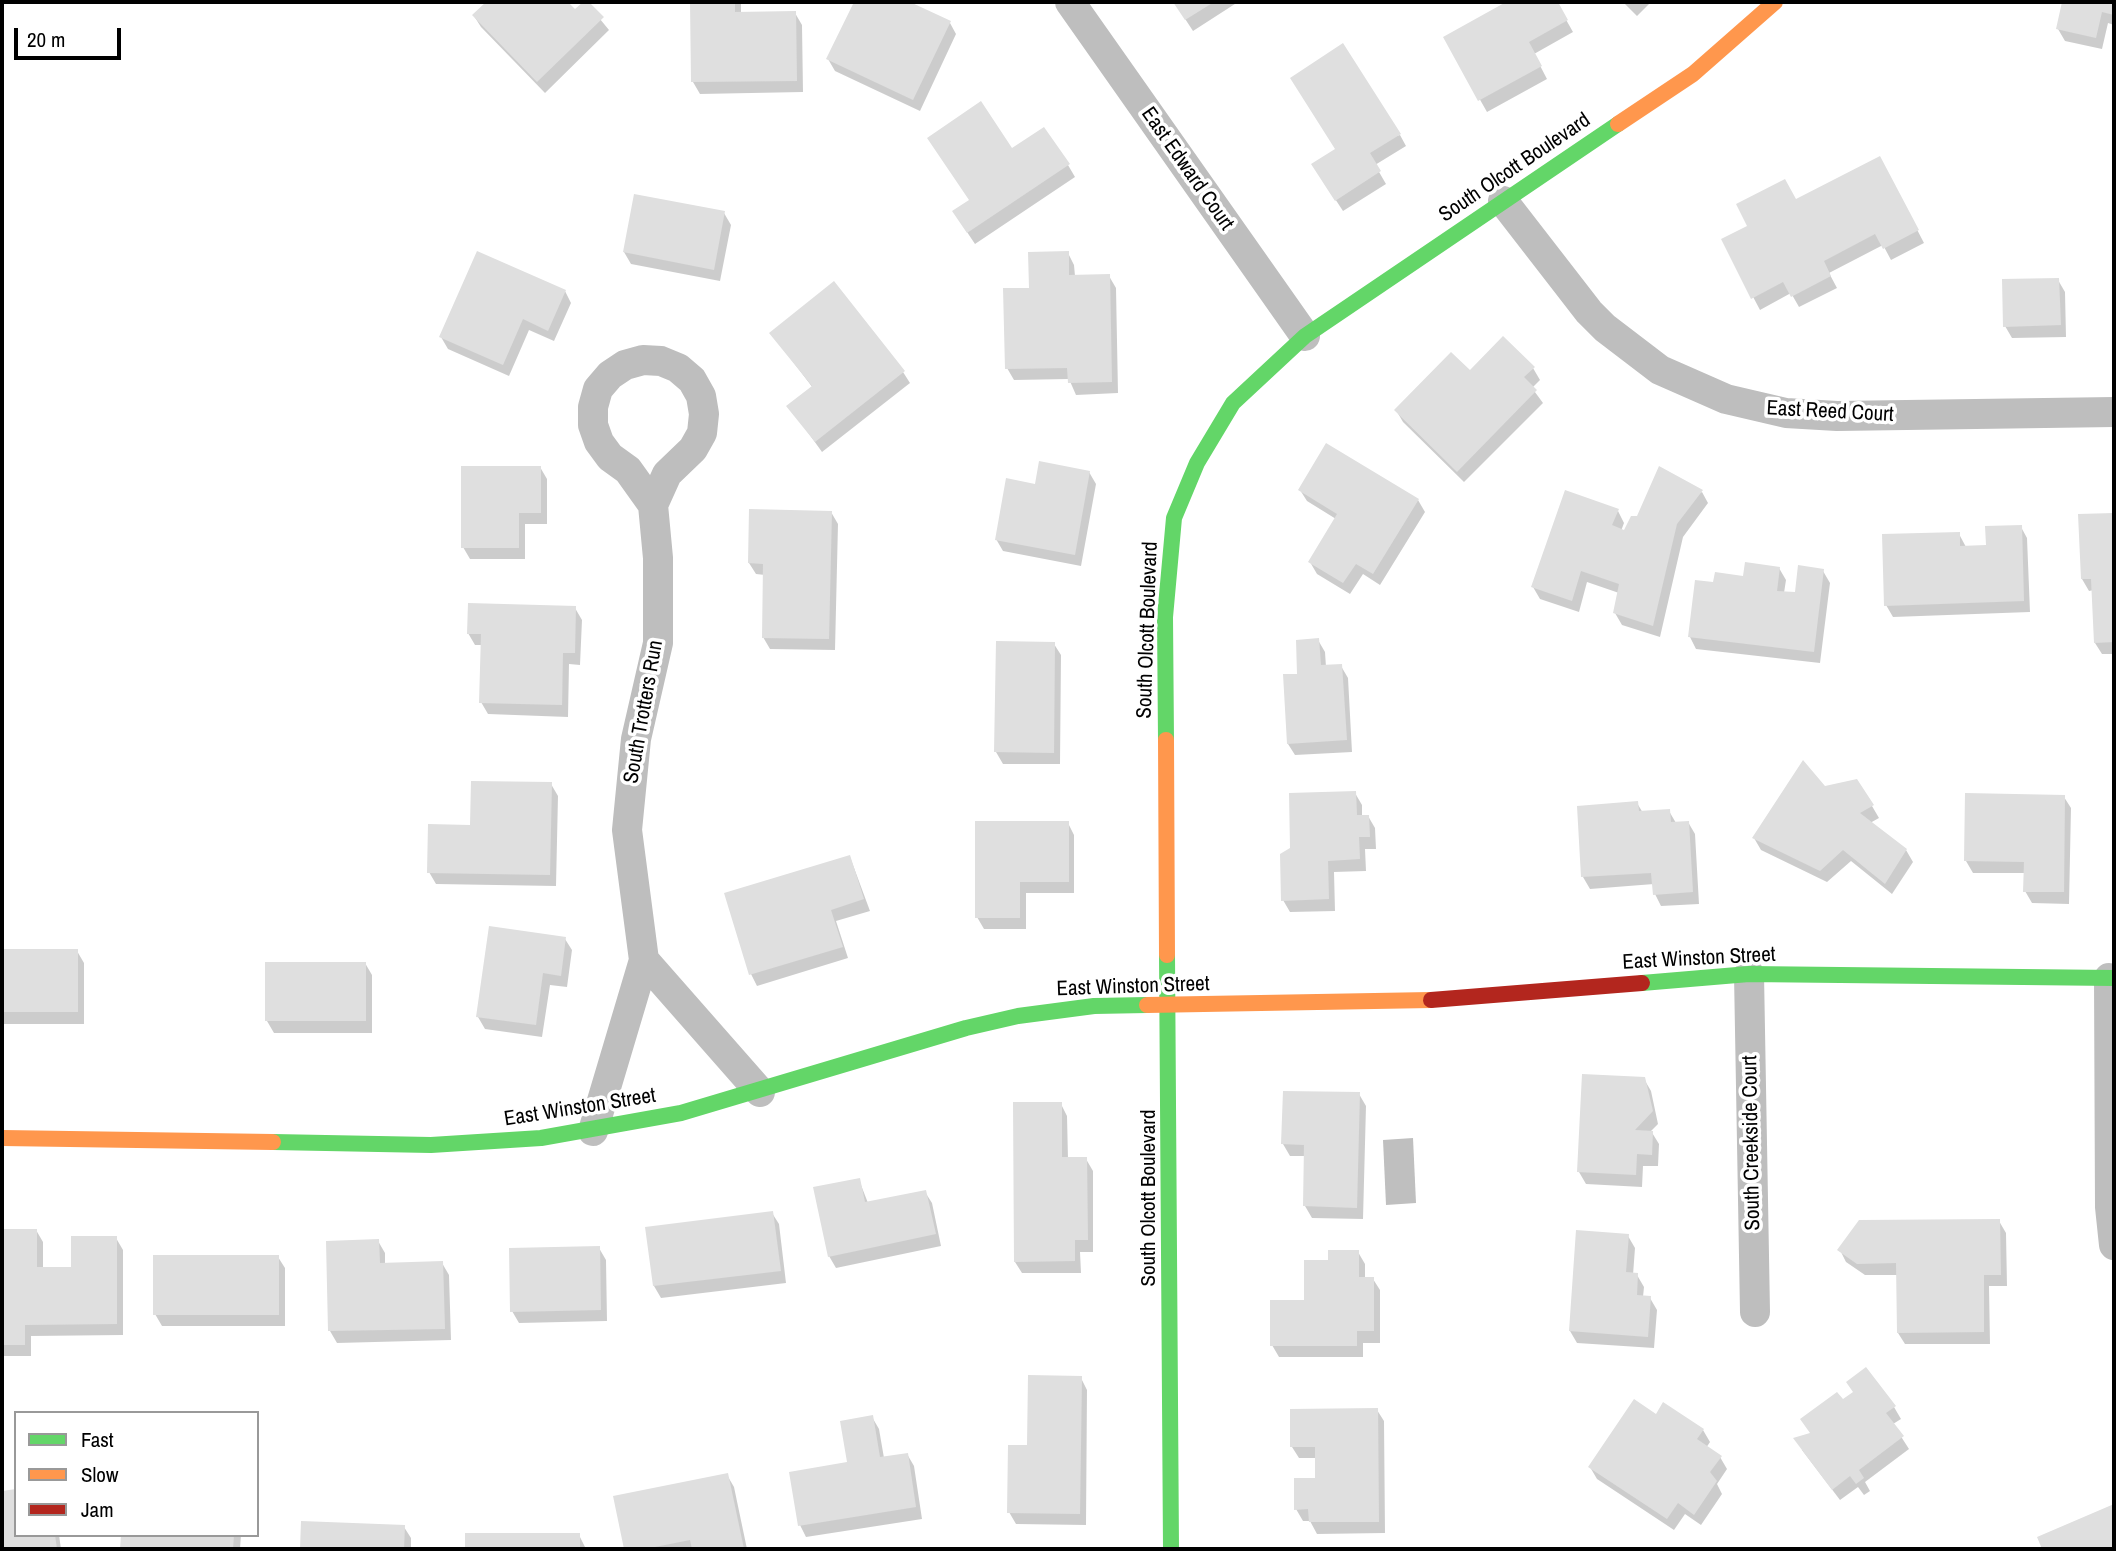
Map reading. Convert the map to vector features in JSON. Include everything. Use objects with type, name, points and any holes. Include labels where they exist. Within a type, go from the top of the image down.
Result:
[{"type":"street","name":"East Edward Court","points":[[1070,2],[1305,335]]},
{"type":"street","name":"South Olcott Boulevard","points":[[1171,1549],[1165,617],[1174,518],[1197,463],[1233,403],[1305,335],[1693,75],[1775,2]]},
{"type":"street","name":"East Reed Court","points":[[1503,201],[1589,312],[1605,328],[1660,370],[1726,399],[1786,413],[1836,416],[2114,412]]},
{"type":"street","name":"South Trotters Run","points":[[593,1130],[644,960],[627,830],[636,739],[658,643],[658,558],[653,505],[636,479],[610,457],[599,442],[593,425],[593,407],[598,389],[610,375],[625,365],[643,360],[661,361],[685,374],[701,396],[704,414],[702,433],[693,449],[667,474],[653,505]]},
{"type":"street","points":[[644,960],[760,1092]]},
{"type":"street","name":"East Winston Street","points":[[2,1138],[431,1145],[530,1139],[681,1113],[760,1092],[966,1028],[1018,1016],[1094,1006],[1405,1002],[1749,974],[2112,978]]},
{"type":"street","name":"South Creekside Court","points":[[1749,974],[1755,1312]]},
{"type":"street","points":[[2112,978],[2110,1207],[2114,1245]]},
{"type":"shaded area","points":[[1413,1138],[1416,1203],[1386,1205],[1383,1140]]},
{"type":"building","points":[[486,2],[568,2],[575,9],[583,2],[589,2],[604,17],[537,82],[472,15]]},
{"type":"building","points":[[690,2],[735,2],[735,12],[796,11],[797,81],[691,82]]},
{"type":"building","points":[[854,2],[910,2],[951,21],[913,100],[826,59]]},
{"type":"building","points":[[1173,2],[1214,2],[1185,20]]},
{"type":"building","points":[[1506,2],[1558,2],[1568,20],[1529,42],[1542,66],[1478,101],[1443,37]]},
{"type":"building","points":[[2062,2],[2114,2],[2114,15],[2102,12],[2096,38],[2056,29]]},
{"type":"building","points":[[1343,43],[1401,134],[1370,153],[1381,171],[1335,201],[1311,164],[1335,149],[1290,78]]},
{"type":"building","points":[[981,101],[1012,148],[1044,127],[1070,164],[967,233],[952,211],[969,200],[927,138]]},
{"type":"building","points":[[1880,156],[1919,230],[1883,249],[1875,234],[1824,261],[1831,276],[1791,297],[1783,282],[1751,299],[1721,239],[1747,226],[1736,204],[1785,179],[1796,199]]},
{"type":"building","points":[[634,194],[725,211],[714,270],[623,252]]},
{"type":"building","points":[[477,251],[566,290],[548,331],[523,319],[503,365],[439,337]]},
{"type":"building","points":[[1069,251],[1069,275],[1110,274],[1112,382],[1068,383],[1067,368],[1005,369],[1003,288],[1029,288],[1028,252]]},
{"type":"building","points":[[2059,278],[2061,325],[2003,327],[2002,279]]},
{"type":"building","points":[[834,281],[905,371],[815,442],[786,406],[812,386],[769,333]]},
{"type":"building","points":[[1503,336],[1535,367],[1524,377],[1537,390],[1457,472],[1394,410],[1451,352],[1470,370]]},
{"type":"building","points":[[1326,443],[1419,499],[1373,574],[1356,564],[1343,583],[1308,562],[1337,514],[1298,490]]},
{"type":"building","points":[[1039,461],[1090,471],[1075,555],[995,540],[1006,478],[1035,484]]},
{"type":"building","points":[[461,466],[541,466],[541,513],[519,513],[519,548],[461,548]]},
{"type":"building","points":[[1659,466],[1703,490],[1677,524],[1653,626],[1613,613],[1619,584],[1581,571],[1572,601],[1531,587],[1565,490],[1619,509],[1612,525],[1624,530],[1631,516],[1637,516]]},
{"type":"building","points":[[749,509],[832,511],[829,639],[762,638],[763,564],[748,563]]},
{"type":"building","points":[[2114,513],[2114,642],[2094,643],[2091,579],[2081,579],[2078,514]]},
{"type":"building","points":[[2022,525],[2024,601],[1884,606],[1882,534],[1960,532],[1960,546],[1986,545],[1985,526]]},
{"type":"building","points":[[1745,562],[1780,567],[1777,591],[1795,592],[1798,565],[1824,569],[1814,652],[1688,637],[1695,580],[1713,582],[1715,572],[1743,576]]},
{"type":"building","points":[[468,603],[576,606],[575,653],[563,653],[562,705],[479,703],[481,634],[467,634]]},
{"type":"building","points":[[1319,638],[1321,665],[1342,664],[1347,740],[1287,744],[1283,674],[1297,674],[1296,640]]},
{"type":"building","points":[[996,641],[1055,642],[1054,753],[994,752]]},
{"type":"building","points":[[1803,760],[1825,786],[1857,779],[1874,805],[1860,813],[1907,849],[1885,884],[1843,850],[1820,871],[1752,838]]},
{"type":"building","points":[[471,781],[552,782],[550,875],[427,873],[428,824],[470,825]]},
{"type":"building","points":[[1356,791],[1357,815],[1369,815],[1370,837],[1359,837],[1360,859],[1328,861],[1329,899],[1281,901],[1280,854],[1290,848],[1289,793]]},
{"type":"building","points":[[1965,793],[2065,795],[2064,892],[2023,892],[2024,862],[1964,861]]},
{"type":"building","points":[[1638,801],[1639,811],[1670,809],[1671,822],[1689,821],[1693,892],[1653,895],[1651,873],[1581,877],[1577,806]]},
{"type":"building","points":[[975,821],[1069,821],[1069,882],[1020,882],[1020,918],[975,918]]},
{"type":"building","points":[[850,855],[864,899],[831,910],[843,947],[749,975],[724,893]]},
{"type":"building","points":[[489,926],[566,937],[561,976],[543,973],[536,1025],[476,1017]]},
{"type":"building","points":[[2,949],[78,949],[78,1012],[2,1012]]},
{"type":"building","points":[[265,962],[366,962],[366,1021],[265,1021]]},
{"type":"building","points":[[1582,1074],[1645,1077],[1653,1111],[1635,1130],[1653,1131],[1652,1155],[1637,1154],[1636,1175],[1577,1172]]},
{"type":"building","points":[[1283,1091],[1360,1092],[1357,1208],[1303,1206],[1304,1145],[1281,1144]]},
{"type":"building","points":[[1013,1102],[1062,1102],[1062,1157],[1087,1157],[1088,1240],[1075,1240],[1075,1261],[1014,1262]]},
{"type":"building","points":[[860,1178],[865,1202],[926,1190],[936,1234],[828,1257],[813,1187]]},
{"type":"building","points":[[773,1211],[781,1271],[653,1286],[645,1227]]},
{"type":"building","points":[[2000,1219],[2001,1275],[1984,1275],[1984,1332],[1897,1333],[1896,1263],[1857,1264],[1837,1250],[1859,1220]]},
{"type":"building","points":[[2,1229],[37,1229],[37,1267],[71,1267],[71,1236],[117,1236],[117,1324],[25,1325],[25,1345],[2,1345]]},
{"type":"building","points":[[1576,1230],[1629,1234],[1626,1272],[1638,1273],[1637,1295],[1651,1296],[1648,1337],[1569,1331]]},
{"type":"building","points":[[379,1239],[380,1263],[443,1261],[445,1329],[328,1331],[326,1241]]},
{"type":"building","points":[[600,1246],[601,1310],[510,1312],[509,1248]]},
{"type":"building","points":[[1328,1250],[1359,1250],[1359,1277],[1374,1277],[1374,1331],[1357,1331],[1357,1346],[1270,1346],[1270,1300],[1304,1300],[1304,1260],[1328,1260]]},
{"type":"building","points":[[153,1255],[279,1255],[279,1315],[153,1315]]},
{"type":"building","points":[[1866,1367],[1896,1406],[1886,1413],[1904,1436],[1859,1470],[1864,1478],[1856,1484],[1850,1476],[1832,1490],[1793,1438],[1810,1433],[1800,1419],[1837,1392],[1843,1399],[1853,1392],[1846,1382]]},
{"type":"building","points":[[1028,1375],[1082,1376],[1080,1514],[1007,1513],[1008,1445],[1027,1445]]},
{"type":"building","points":[[1634,1399],[1656,1414],[1663,1402],[1704,1429],[1697,1439],[1722,1456],[1710,1472],[1717,1481],[1694,1515],[1678,1503],[1667,1519],[1588,1467]]},
{"type":"building","points":[[1378,1408],[1379,1522],[1309,1522],[1308,1509],[1294,1510],[1294,1478],[1315,1478],[1315,1447],[1290,1447],[1290,1409]]},
{"type":"building","points":[[873,1415],[880,1457],[908,1453],[916,1507],[798,1526],[789,1472],[847,1462],[840,1421]]},
{"type":"building","points":[[728,1473],[744,1549],[692,1549],[690,1540],[645,1549],[624,1549],[613,1496]]},
{"type":"building","points":[[14,1489],[14,1537],[55,1537],[57,1549],[2,1549],[2,1491]]},
{"type":"building","points":[[2114,1504],[2114,1549],[2042,1549],[2037,1537]]},
{"type":"building","points":[[301,1521],[405,1525],[404,1549],[300,1549]]},
{"type":"building","points":[[465,1533],[580,1533],[580,1549],[465,1549]]},
{"type":"building","points":[[121,1537],[234,1537],[233,1549],[120,1549]]},
{"type":"traffic: fast","points":[[1166,740],[1165,617],[1174,518],[1197,463],[1233,403],[1305,336],[1618,124]]},
{"type":"traffic: fast","points":[[1167,955],[1171,1549]]},
{"type":"traffic: fast","points":[[1642,983],[1749,974],[2114,978]]},
{"type":"traffic: fast","points":[[273,1142],[431,1145],[541,1138],[681,1113],[966,1028],[1018,1016],[1094,1006],[1147,1005]]},
{"type":"traffic: slow","points":[[1618,124],[1693,74],[1775,2]]},
{"type":"traffic: slow","points":[[1166,740],[1167,955]]},
{"type":"traffic: slow","points":[[1147,1005],[1431,1000]]},
{"type":"traffic: slow","points":[[2,1138],[273,1142]]},
{"type":"traffic: jam","points":[[1431,1000],[1642,983]]}]
